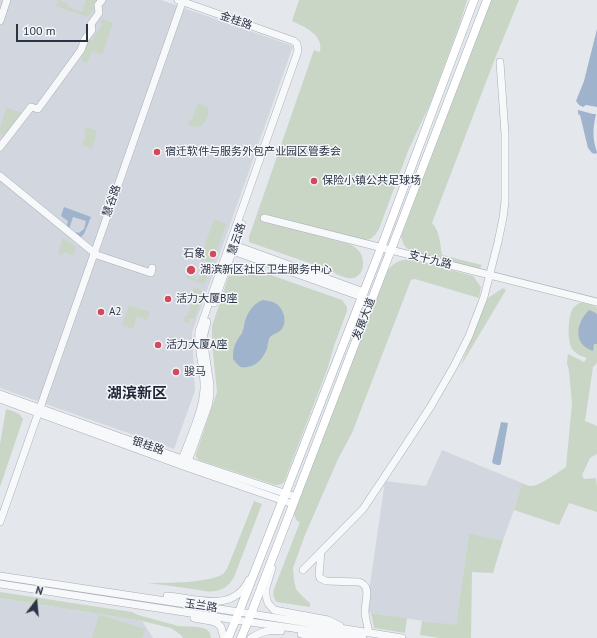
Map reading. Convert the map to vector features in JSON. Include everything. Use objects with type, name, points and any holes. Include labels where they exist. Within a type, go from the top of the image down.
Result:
[{"type":"main road","name":"发展大道","points":[[228,638],[381,248],[474,0]]},
{"type":"main road","name":"发展大道","points":[[241,638],[487,0]]},
{"type":"street","points":[[0,21],[7,0]]},
{"type":"street","points":[[0,147],[3,138],[31,107],[38,109],[81,50],[84,40],[92,30],[91,24],[99,13],[98,5],[102,0]]},
{"type":"street","name":"金桂路","points":[[181,0],[295,40]]},
{"type":"street","name":"慧谷路","points":[[0,510],[94,253],[181,0]]},
{"type":"street","name":"金桂路","points":[[190,0],[295,40]]},
{"type":"street","name":"慧云路","points":[[184,463],[203,398],[204,382],[199,330],[231,247],[296,59],[298,51],[295,40]]},
{"type":"street","points":[[304,570],[362,509],[431,406],[469,336],[484,297],[490,275],[503,218],[505,201],[505,134],[500,62]]},
{"type":"street","points":[[0,176],[97,255],[151,273],[152,268]]},
{"type":"street","name":"支十九路","points":[[264,218],[597,302]]},
{"type":"street","points":[[231,247],[363,294]]},
{"type":"street","name":"银桂路","points":[[0,394],[184,463],[294,501]]},
{"type":"street","name":"银桂路","points":[[0,399],[38,409]]},
{"type":"street","name":"慧谷路","points":[[0,522],[38,409]]},
{"type":"street","points":[[137,597],[168,596],[220,602],[232,597],[240,592],[246,585],[271,530]]},
{"type":"street","points":[[282,533],[266,588],[266,596],[271,608],[274,610],[328,620],[351,633]]},
{"type":"street","points":[[322,552],[319,575],[320,578],[326,581],[359,582],[365,586],[367,592],[365,611],[366,636]]},
{"type":"street","name":"玉兰路","points":[[0,576],[239,612],[249,618]]},
{"type":"street","name":"玉兰路","points":[[0,584],[236,620],[249,618],[366,636],[402,638]]},
{"type":"street","points":[[136,605],[217,623],[221,627],[224,638]]},
{"type":"street","points":[[251,638],[260,633],[273,630],[326,638],[351,633]]},
{"type":"shaded area","points":[[0,0],[161,0],[293,46],[192,333],[195,391],[174,449],[0,388]]},
{"type":"shaded area","points":[[442,450],[522,483],[503,540],[469,535],[456,626],[366,612],[385,481],[426,486]]},
{"type":"shaded area","points":[[0,598],[142,621],[153,638],[0,638]]},
{"type":"green space","points":[[58,0],[68,4],[67,7],[82,12],[86,0],[100,0],[88,17],[56,6]]},
{"type":"green space","points":[[299,0],[467,0],[430,104],[408,151],[379,229],[375,235],[370,239],[365,240],[349,237],[263,214],[261,220],[347,243],[355,247],[361,254],[363,265],[360,274],[351,278],[344,277],[332,271],[249,242],[249,237],[314,50],[320,52],[319,41],[316,36],[308,29],[292,21]]},
{"type":"green space","points":[[491,0],[519,0],[432,223],[438,234],[442,255],[482,265],[479,269],[413,252],[405,246],[401,236]]},
{"type":"green space","points":[[102,19],[113,23],[102,55],[92,51],[87,63],[81,61],[89,39],[92,40],[103,24],[100,22]]},
{"type":"green space","points":[[200,104],[206,106],[209,110],[207,118],[201,126],[194,127],[189,125],[189,119],[192,120],[197,105]]},
{"type":"green space","points":[[6,108],[23,113],[6,136],[0,134],[0,128]]},
{"type":"green space","points":[[86,127],[96,130],[97,133],[92,148],[82,145],[86,135],[84,134]]},
{"type":"green space","points":[[214,219],[226,224],[212,263],[200,259]]},
{"type":"green space","points":[[63,238],[76,247],[73,255],[64,252],[62,255],[58,253]]},
{"type":"green space","points":[[410,259],[473,276],[481,287],[479,298],[415,279],[411,280],[352,433],[338,459],[305,535],[293,568],[296,589],[310,603],[310,607],[277,602],[273,593],[274,589],[300,522],[297,521],[293,512],[387,271],[397,262]]},
{"type":"green space","points":[[204,264],[211,267],[203,284],[187,278],[188,276],[198,280]]},
{"type":"green space","points":[[242,265],[342,300],[347,307],[347,311],[327,370],[284,482],[279,485],[199,460],[196,457],[217,392],[212,344],[212,326],[230,272],[233,267]]},
{"type":"green space","points":[[194,287],[204,293],[194,319],[190,318],[188,324],[184,319],[185,316],[187,316],[195,294],[192,293]]},
{"type":"green space","points":[[503,288],[506,290],[460,367],[488,298]]},
{"type":"green space","points":[[579,303],[597,307],[597,363],[593,367],[585,421],[597,426],[597,454],[590,458],[582,475],[584,479],[596,478],[597,512],[569,503],[559,525],[514,510],[522,483],[529,486],[534,486],[566,467],[572,404],[567,363],[568,354],[584,362],[587,358],[573,350],[569,338],[571,311]]},
{"type":"green space","points":[[129,305],[150,312],[147,320],[137,316],[133,329],[122,325]]},
{"type":"green space","points":[[6,409],[18,413],[23,419],[0,487],[0,444]]},
{"type":"green space","points":[[254,501],[262,504],[234,577],[228,585],[220,590],[205,591],[148,583],[198,581],[223,574],[227,569]]},
{"type":"green space","points":[[469,534],[503,540],[493,573],[472,572],[471,638],[440,638],[420,635],[422,621],[456,625]]},
{"type":"green space","points":[[0,592],[132,612],[178,626],[206,629],[210,633],[211,638],[183,638],[171,628],[142,621],[0,598]]},
{"type":"green space","points":[[371,613],[407,618],[405,633],[374,628]]},
{"type":"green space","points":[[99,615],[145,629],[142,638],[92,638]]},
{"type":"water","points":[[597,29],[597,107],[586,105],[583,107],[576,101],[584,81]]},
{"type":"water","points":[[578,110],[596,114],[594,124],[594,142],[597,152],[596,154],[592,153],[588,148]]},
{"type":"water","points":[[64,207],[91,217],[84,234],[80,238],[75,235],[76,232],[79,233],[84,229],[86,221],[73,217],[69,229],[66,229],[68,221],[61,216]]},
{"type":"water","points":[[263,300],[275,303],[281,308],[285,320],[283,327],[270,337],[267,349],[259,361],[251,366],[239,366],[233,359],[236,342],[243,331],[248,314],[254,305]]},
{"type":"water","points":[[589,310],[597,315],[597,344],[594,344],[593,351],[586,348],[579,338],[578,333],[581,321]]},
{"type":"water","points":[[501,422],[508,423],[501,463],[498,465],[492,462]]},
{"type":"place","name":"宿迁软件与服务外包产业园区管委会","points":[[157,152]]},
{"type":"place","name":"保险小镇公共足球场","points":[[314,181]]},
{"type":"place","name":"石象","points":[[213,254]]},
{"type":"place","name":"湖滨新区社区卫生服务中心","points":[[191,270]]},
{"type":"place","name":"活力大厦B座","points":[[168,299]]},
{"type":"place","name":"A2","points":[[101,312]]},
{"type":"place","name":"活力大厦A座","points":[[158,345]]},
{"type":"place","name":"骏马","points":[[176,372]]},
{"type":"district","name":"湖滨新区","points":[[137,394]]}]
